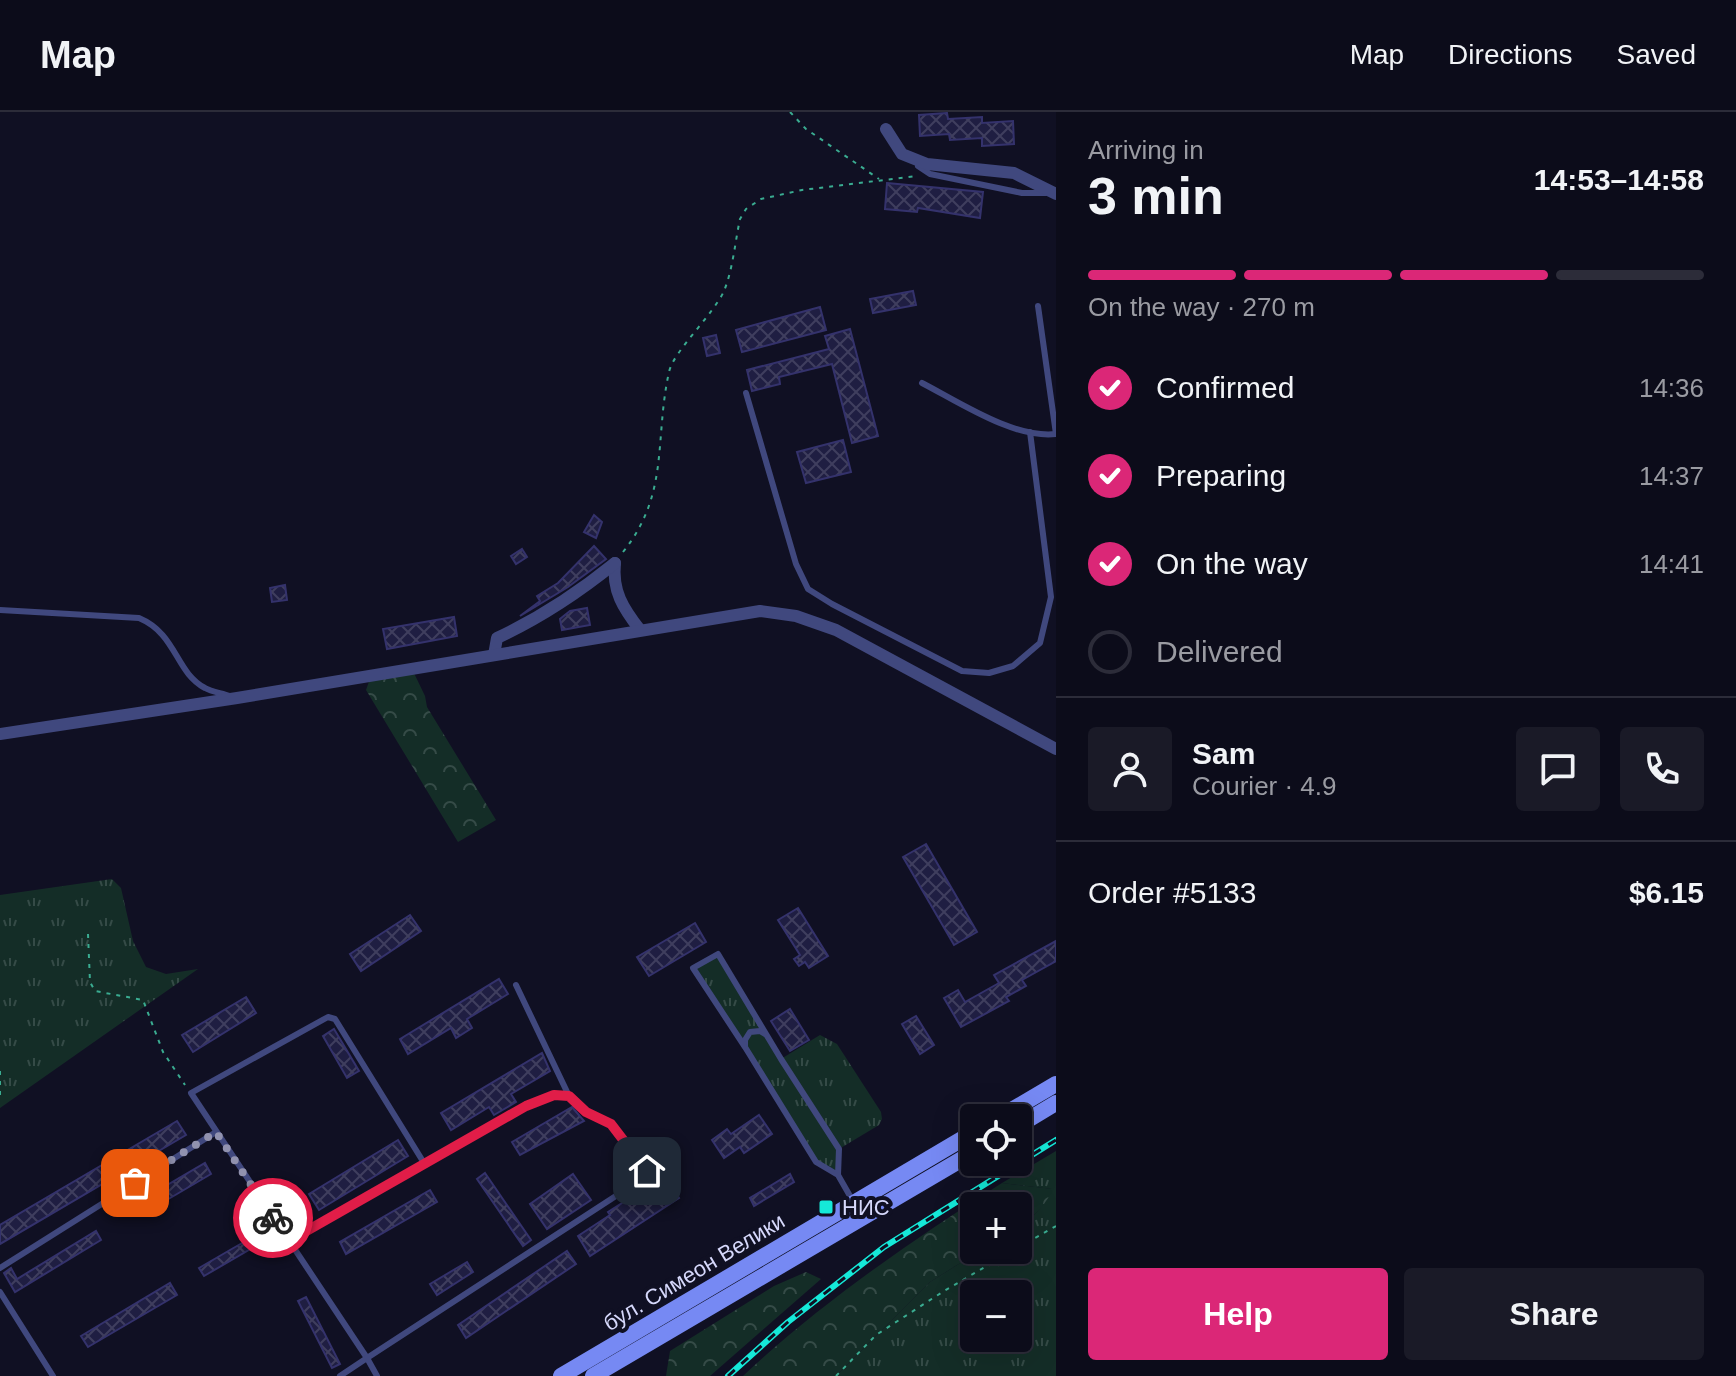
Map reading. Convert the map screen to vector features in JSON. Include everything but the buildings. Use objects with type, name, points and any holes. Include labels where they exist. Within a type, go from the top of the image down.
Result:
[{"type":"main road","points":[[1022,1104],[1056,1084]]},
{"type":"main road","points":[[1032,1118],[1056,1103]]},
{"type":"main road","name":"бул. Симеон Велики","points":[[593,1376],[858,1210],[960,1141]]},
{"type":"main road","name":"бул. Симеон Велики","points":[[561,1376],[858,1210],[960,1159]]},
{"type":"street","points":[[886,129],[902,154],[927,164],[1014,173],[1053,194]]},
{"type":"street","points":[[615,563],[613,580],[616,592],[624,610],[640,630]]},
{"type":"street","points":[[494,655],[497,638],[577,594],[615,563]]},
{"type":"street","points":[[0,733],[237,698],[760,611],[796,616],[836,630],[1056,749]]},
{"type":"lane","points":[[902,154],[930,174],[1022,193],[1053,194]]},
{"type":"lane","points":[[922,383],[1010,427],[1056,434],[1038,306]]},
{"type":"lane","points":[[746,393],[796,564],[808,589],[962,671],[989,673],[1013,666],[1040,643],[1051,597],[1030,432]]},
{"type":"lane","points":[[0,610],[139,618],[153,623],[166,635],[192,677],[204,687],[237,698]]},
{"type":"lane","points":[[838,1175],[839,1149],[718,954],[693,968],[816,1162],[838,1175],[858,1210]]},
{"type":"lane","points":[[340,1376],[645,1177],[647,1171],[611,1124],[586,1112],[569,1096],[516,985]]},
{"type":"lane","points":[[377,1376],[191,1093],[328,1017],[335,1019],[424,1163]]},
{"type":"lane","points":[[745,1047],[750,1032],[756,1030],[765,1034]]},
{"type":"lane","points":[[289,1241],[526,1106],[554,1095],[569,1096]]},
{"type":"lane","points":[[0,1268],[216,1132]]},
{"type":"lane","points":[[0,1292],[53,1376]]},
{"type":"path","points":[[790,112],[806,129],[880,179]]},
{"type":"path","points":[[615,563],[640,530],[655,492],[669,368],[724,290],[740,219],[746,209],[761,199],[930,174]]},
{"type":"path","points":[[88,934],[90,982],[95,991],[143,1000],[163,1052],[191,1093]]},
{"type":"path","points":[[0,1071],[0,1099]]},
{"type":"path","points":[[1032,1240],[1056,1226]]},
{"type":"path","points":[[836,1376],[876,1335],[990,1264]]},
{"type":"green space","points":[[412,669],[427,707],[496,820],[458,842],[366,690],[371,676]]},
{"type":"green space","points":[[112,879],[121,888],[133,941],[146,967],[166,974],[198,969],[0,1108],[0,895]]},
{"type":"green space","points":[[718,954],[781,1059],[820,1035],[837,1044],[881,1112],[879,1125],[839,1149],[838,1175],[816,1162],[693,968]]},
{"type":"green space","points":[[1056,1151],[1056,1376],[836,1376],[930,1282],[960,1263],[1032,1264],[1032,1217],[1052,1189],[1002,1183],[1014,1176],[1032,1176],[1032,1165]]},
{"type":"green space","points":[[1002,1183],[1053,1189],[1032,1216],[1032,1192],[988,1192]]},
{"type":"green space","points":[[960,1210],[960,1263],[930,1282],[836,1376],[743,1376],[804,1323]]},
{"type":"green space","points":[[806,1272],[821,1279],[710,1376],[666,1376],[670,1351],[774,1286]]},
{"type":"railway","points":[[728,1376],[788,1322],[884,1247],[1056,1140]]},
{"type":"way so far","points":[[135,1183],[216,1132],[273,1218]]},
{"type":"place","name":"НИС","points":[[826,1207]]},
{"type":"route","points":[[273,1218],[289,1241],[526,1106],[554,1095],[569,1096],[586,1112],[611,1124],[647,1171]]}]
